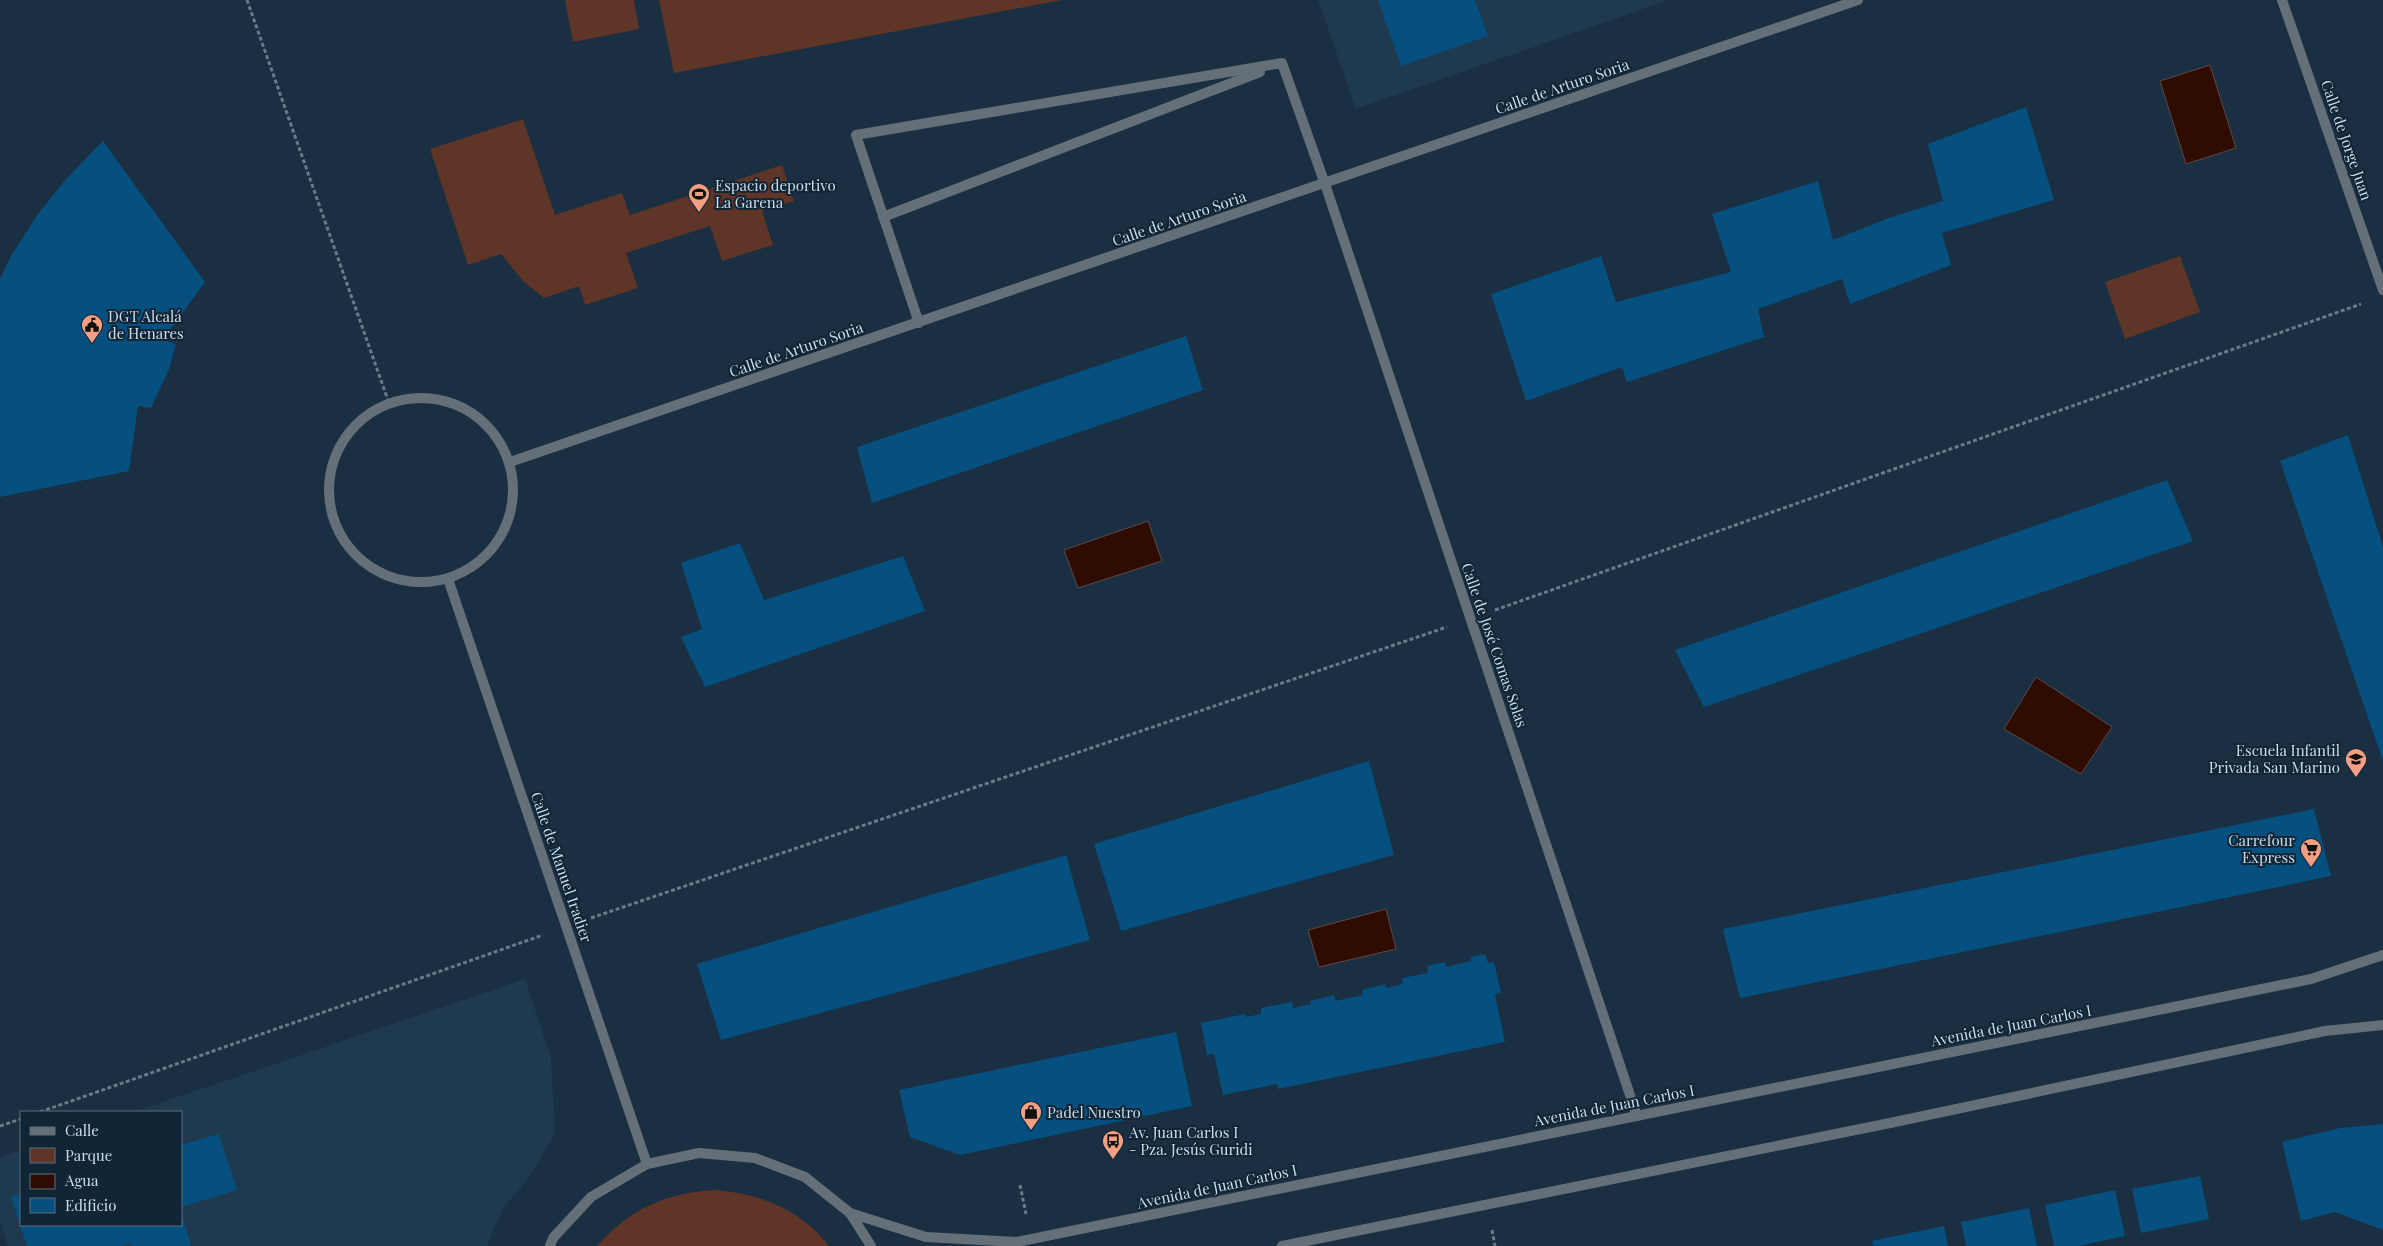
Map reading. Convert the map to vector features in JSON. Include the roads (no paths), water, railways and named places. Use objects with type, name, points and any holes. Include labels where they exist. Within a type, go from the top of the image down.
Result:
[{"type":"street","name":"Calle de Arturo Soria","points":[[510,462],[1858,0]]},
{"type":"street","name":"Calle de Jorge Juan","points":[[2282,0],[2383,290]]},
{"type":"street","name":"Calle de José Comas Solas","points":[[1282,63],[1325,184],[1637,1116]]},
{"type":"street","points":[[883,217],[1282,63]]},
{"type":"street","points":[[919,323],[856,135],[1282,63]]},
{"type":"street","points":[[418,397],[448,401],[475,414],[496,436],[510,462],[514,491],[509,520],[495,546],[474,566],[448,579],[417,583],[385,576],[358,559],[339,534],[329,504],[330,472],[341,442],[361,418],[389,403],[418,397]]},
{"type":"street","name":"Calle de Manuel Iradier","points":[[448,579],[647,1164]]},
{"type":"street","name":"Avenida de Juan Carlos I","points":[[850,1213],[926,1237],[1017,1242],[2311,979],[2383,954]]},
{"type":"street","points":[[1282,1246],[1890,1123],[2326,1031],[2383,1025]]},
{"type":"street","points":[[550,1246],[554,1238],[591,1197],[647,1164],[699,1154],[755,1158],[805,1177],[850,1213],[871,1246]]},
{"type":"water","points":[[2210,65],[2236,148],[2186,164],[2160,81]]},
{"type":"water","points":[[1148,521],[1162,561],[1078,588],[1064,550]]},
{"type":"water","points":[[2036,677],[2112,727],[2081,774],[2004,729]]},
{"type":"water","points":[[1386,909],[1396,949],[1319,967],[1308,930]]},
{"type":"place","name":"Espacio deportivo La Garena","points":[[699,213]]},
{"type":"place","name":"DGT Alcalá de Henares","points":[[92,344]]},
{"type":"place","name":"Escuela Infantil Privada San Marino","points":[[2356,778]]},
{"type":"place","name":"Carrefour Express","points":[[2311,868]]},
{"type":"place","name":"Padel Nuestro","points":[[1031,1131]]},
{"type":"place","name":"Av. Juan Carlos I - Pza. Jesús Guridi","points":[[1113,1160]]}]
